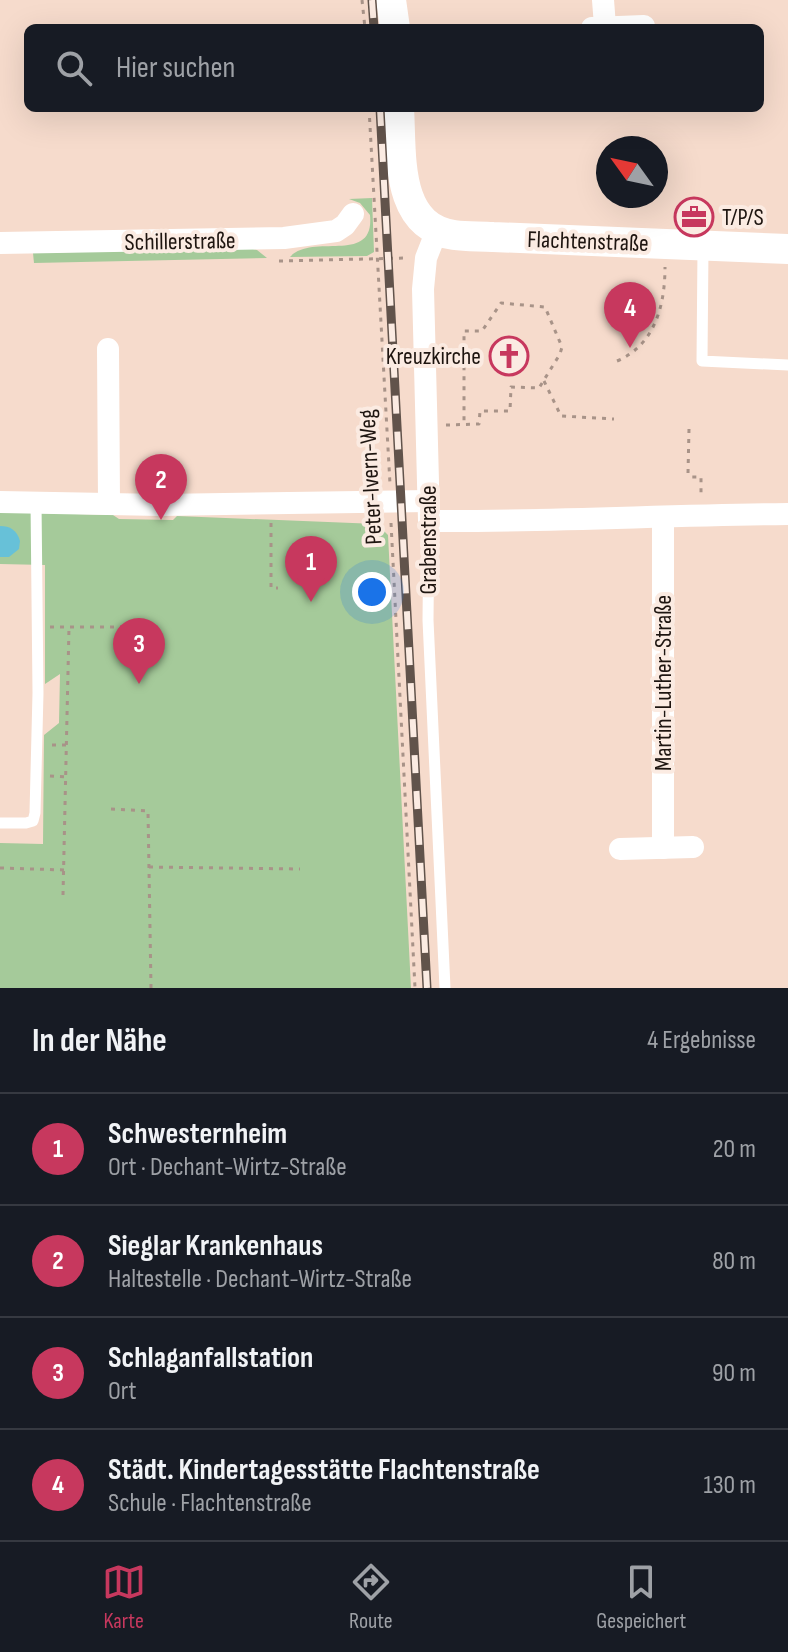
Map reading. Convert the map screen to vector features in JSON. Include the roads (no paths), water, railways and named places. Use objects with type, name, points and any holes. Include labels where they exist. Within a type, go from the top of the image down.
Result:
[{"type":"street","points":[[391,0],[394,24]]},
{"type":"street","points":[[599,24],[603,0]]},
{"type":"street","points":[[399,112],[403,178],[412,209],[437,230]]},
{"type":"street","name":"Schillerstraße","points":[[0,243],[284,238],[336,231],[353,214]]},
{"type":"street","name":"Flachtenstraße","points":[[437,230],[453,235],[788,249]]},
{"type":"street","name":"Grabenstraße","points":[[429,511],[423,289],[426,258],[437,230]]},
{"type":"street","points":[[108,349],[109,503]]},
{"type":"street","points":[[0,502],[271,505],[391,502],[429,511],[549,522],[788,514]]},
{"type":"street","name":"Martin-Luther-Straße","points":[[663,518],[663,848]]},
{"type":"street","points":[[620,849],[693,847]]},
{"type":"lane","points":[[703,244],[702,361],[788,365]]},
{"type":"lane","points":[[0,823],[33,821],[35,813],[38,693],[36,502]]},
{"type":"lane","name":"Grabenstraße","points":[[429,511],[428,620],[445,988]]},
{"type":"water","points":[[0,526],[13,529],[20,541],[19,549],[9,557],[0,557]]},
{"type":"railway","points":[[372,0],[374,24]]},
{"type":"railway","points":[[380,112],[427,988]]},
{"type":"place","name":"T/P/S","points":[[694,217]]},
{"type":"place","name":"Städt. Kindertagesstätte Flachtenstraße","points":[[630,348]]},
{"type":"place","name":"Kreuzkirche","points":[[509,356]]},
{"type":"place","name":"Sieglar Krankenhaus","points":[[161,520]]},
{"type":"place","name":"Schwesternheim","points":[[311,602]]},
{"type":"place","name":"Schlaganfallstation","points":[[139,684]]}]
